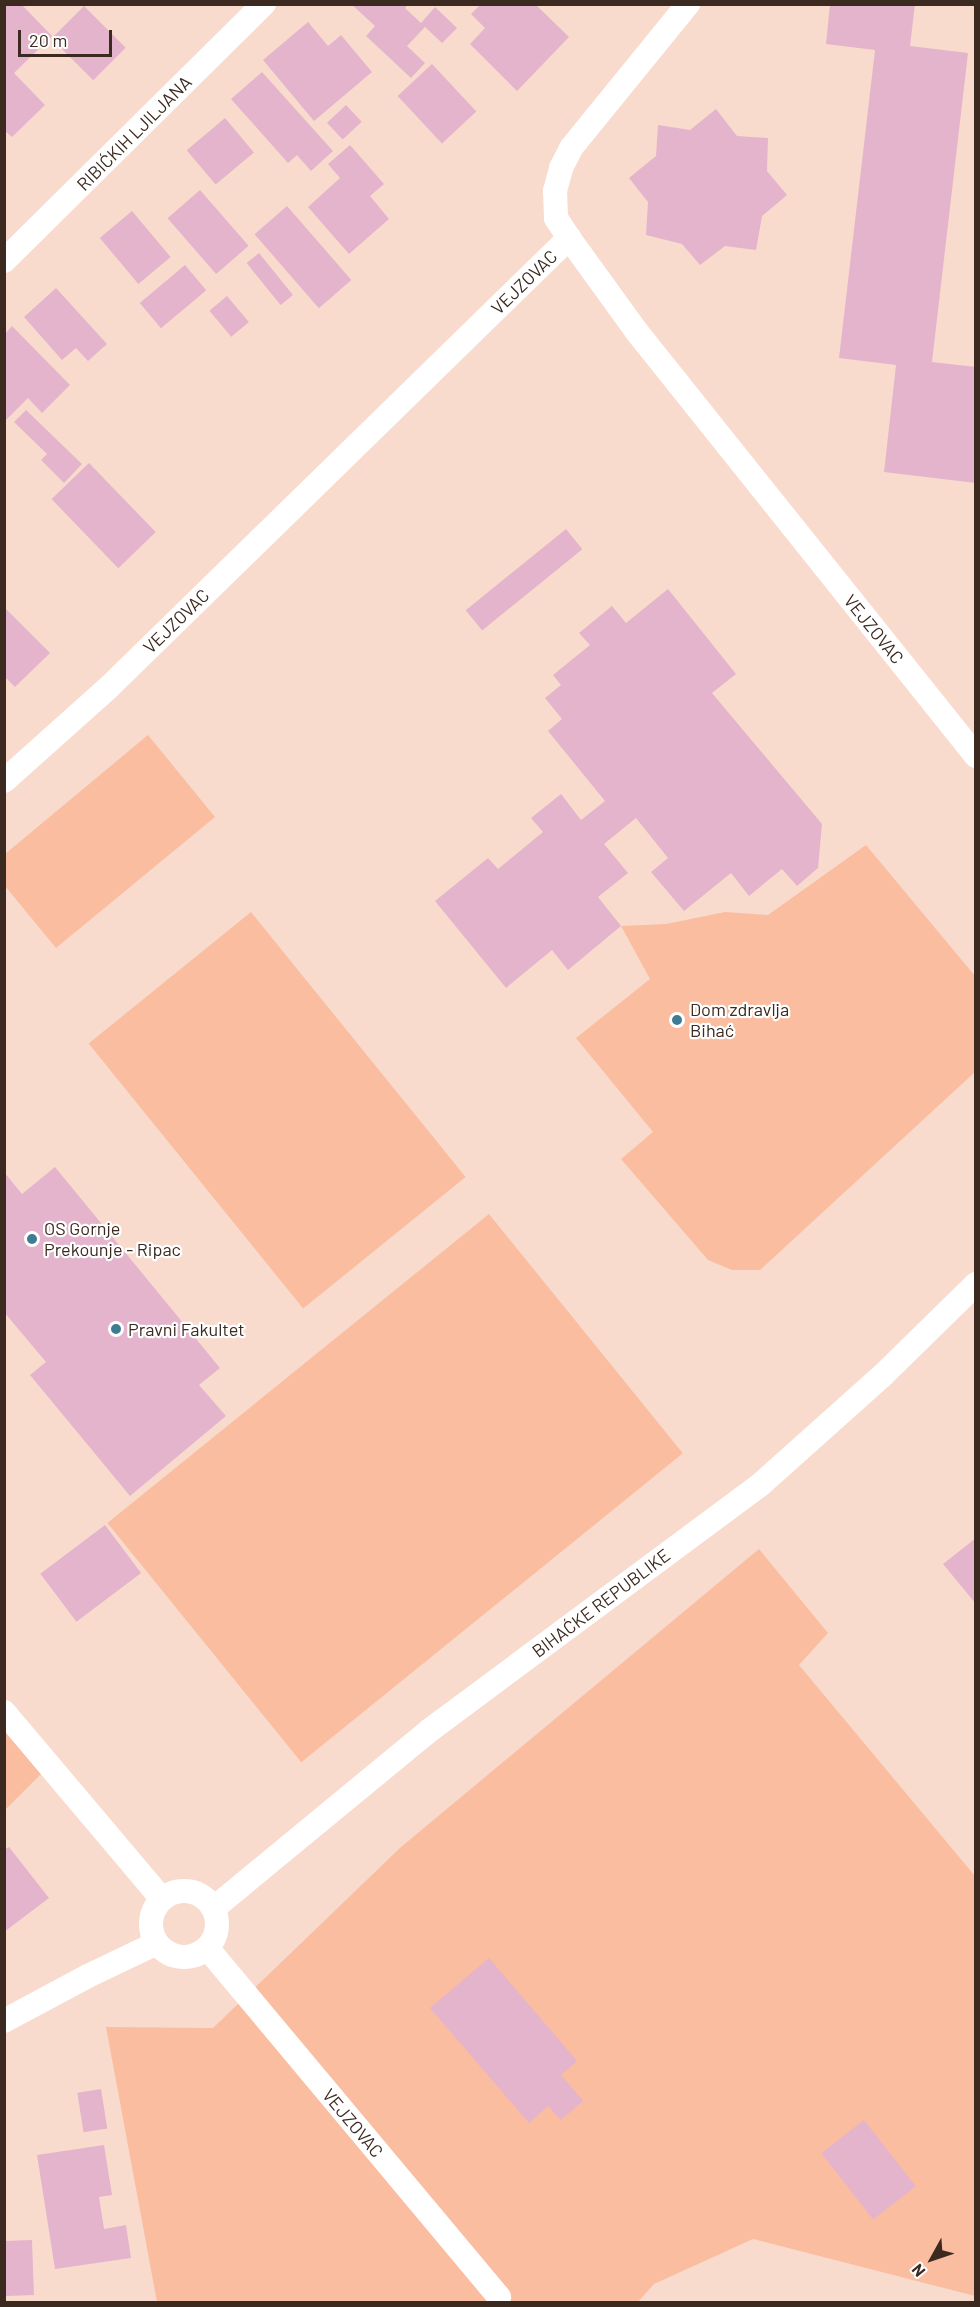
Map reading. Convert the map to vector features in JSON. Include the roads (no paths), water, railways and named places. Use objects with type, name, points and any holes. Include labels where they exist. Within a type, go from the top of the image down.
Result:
[{"type":"street","name":"RIBIĆKIH LJILJANA","points":[[4,261],[264,4]]},
{"type":"street","points":[[569,238],[556,218],[555,191],[561,168],[572,148],[688,4]]},
{"type":"street","name":"VEJZOVAC","points":[[4,781],[107,689],[569,238],[666,368],[975,756]]},
{"type":"street","name":"BIHAĆKE REPUBLIKE","points":[[214,1908],[430,1730],[760,1485],[883,1375],[975,1284]]},
{"type":"street","points":[[4,1712],[162,1899]]},
{"type":"street","points":[[180,1890],[190,1891],[208,1900],[214,1908],[218,1929],[208,1948],[187,1958],[165,1951],[157,1943],[153,1934],[152,1915],[162,1899],[180,1890]]},
{"type":"street","points":[[4,2021],[88,1976],[157,1943]]},
{"type":"street","name":"VEJZOVAC","points":[[208,1948],[499,2297]]},
{"type":"place","name":"Dom zdravlja Bihać","points":[[677,1020]]},
{"type":"place","name":"OS Gornje Prekounje - Ripac","points":[[32,1239]]},
{"type":"place","name":"Pravni Fakultet","points":[[116,1329]]}]
